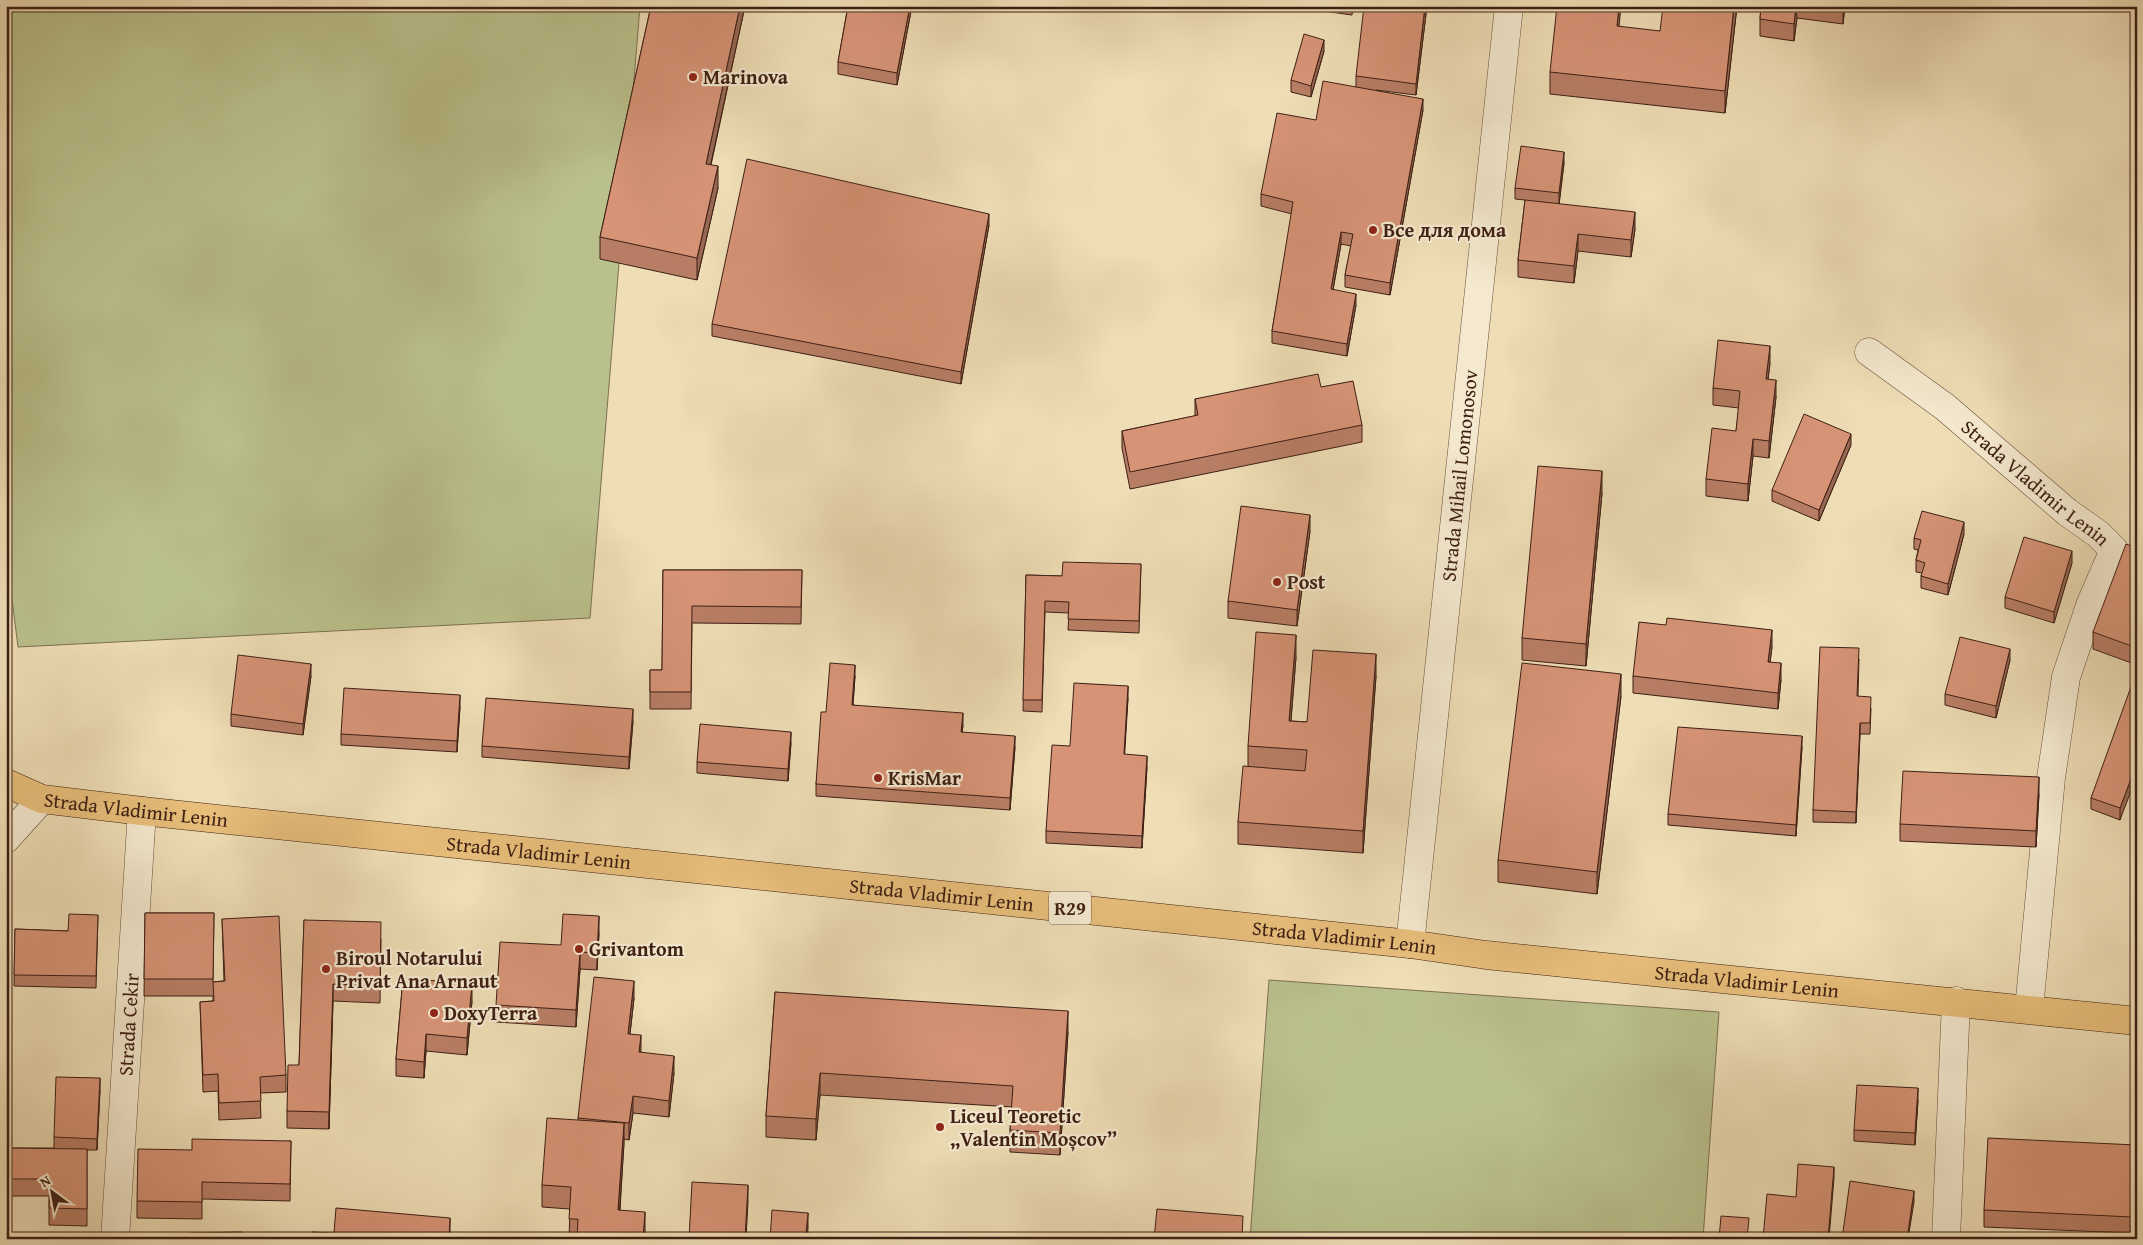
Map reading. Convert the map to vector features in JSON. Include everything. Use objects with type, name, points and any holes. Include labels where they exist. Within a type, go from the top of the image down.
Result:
[{"type":"main road","name":"Strada Vladimir Lenin","points":[[6,783],[42,799],[142,811],[1410,944],[1486,955],[1956,1001],[2137,1021]]},
{"type":"street","name":"Strada Mihail Lomonosov","points":[[1410,944],[1509,6]]},
{"type":"street","name":"Strada Vladimir Lenin","points":[[1869,352],[1945,408],[2067,512],[2098,534],[2114,550],[2091,604],[2066,677],[2051,778],[2029,1009]]},
{"type":"street","points":[[6,839],[42,799]]},
{"type":"street","name":"Strada Cekir","points":[[115,1239],[142,811]]},
{"type":"street","points":[[1946,1239],[1956,1001]]},
{"type":"green space","points":[[6,6],[640,6],[590,618],[18,647],[6,551]]},
{"type":"green space","points":[[1269,980],[1719,1012],[1703,1239],[1250,1239]]},
{"type":"building","points":[[651,6],[740,6],[706,164],[718,166],[697,258],[600,237]]},
{"type":"building","points":[[848,6],[910,6],[897,73],[838,62]]},
{"type":"building","points":[[1364,6],[1425,6],[1416,84],[1356,76]]},
{"type":"building","points":[[1557,6],[1619,6],[1617,26],[1660,31],[1663,6],[1734,6],[1725,91],[1550,72]]},
{"type":"building","points":[[1761,6],[1796,6],[1794,24],[1760,19]]},
{"type":"building","points":[[1304,34],[1324,40],[1311,86],[1291,80]]},
{"type":"building","points":[[1323,81],[1423,99],[1390,283],[1345,275],[1353,234],[1341,232],[1331,289],[1356,294],[1347,344],[1272,331],[1293,202],[1261,194],[1277,113],[1316,120]]},
{"type":"building","points":[[1521,146],[1564,152],[1559,193],[1515,188]]},
{"type":"building","points":[[747,159],[989,214],[961,372],[712,324]]},
{"type":"building","points":[[1525,200],[1635,212],[1631,240],[1578,234],[1574,266],[1518,260]]},
{"type":"building","points":[[1718,340],[1770,346],[1766,379],[1776,380],[1769,441],[1753,439],[1748,484],[1706,479],[1712,428],[1736,431],[1740,391],[1713,388]]},
{"type":"building","points":[[1318,374],[1321,387],[1353,381],[1362,425],[1130,472],[1122,431],[1198,415],[1195,399]]},
{"type":"building","points":[[1804,414],[1851,434],[1819,510],[1772,490]]},
{"type":"building","points":[[1538,466],[1602,471],[1586,644],[1522,638]]},
{"type":"building","points":[[1241,506],[1310,515],[1297,610],[1228,601]]},
{"type":"building","points":[[1922,511],[1964,522],[1948,584],[1921,576],[1925,563],[1916,560],[1921,540],[1914,538]]},
{"type":"building","points":[[2024,537],[2072,551],[2054,612],[2005,597]]},
{"type":"building","points":[[2126,544],[2137,548],[2137,648],[2093,632]]},
{"type":"building","points":[[1063,562],[1141,564],[1139,621],[1068,619],[1069,602],[1045,601],[1042,700],[1023,700],[1026,575],[1062,576]]},
{"type":"building","points":[[663,570],[802,570],[801,607],[692,606],[691,692],[650,692],[650,670],[662,670]]},
{"type":"building","points":[[1667,618],[1772,630],[1768,662],[1781,663],[1778,693],[1633,676],[1639,622],[1666,625]]},
{"type":"building","points":[[1256,632],[1296,635],[1289,721],[1307,722],[1313,650],[1376,654],[1363,831],[1238,822],[1243,766],[1305,771],[1307,750],[1248,746]]},
{"type":"building","points":[[1960,637],[2010,649],[1996,706],[1945,694]]},
{"type":"building","points":[[1820,647],[1859,648],[1857,696],[1871,697],[1870,723],[1860,723],[1856,812],[1813,810]]},
{"type":"building","points":[[238,655],[311,664],[303,724],[231,714]]},
{"type":"building","points":[[830,663],[855,665],[852,705],[963,713],[961,732],[1015,736],[1010,798],[816,784],[821,712],[826,712]]},
{"type":"building","points":[[1522,663],[1621,674],[1597,872],[1498,860]]},
{"type":"building","points":[[1074,683],[1128,686],[1124,754],[1147,756],[1142,836],[1046,831],[1052,745],[1070,746]]},
{"type":"building","points":[[2132,684],[2137,686],[2137,763],[2120,808],[2091,798]]},
{"type":"building","points":[[344,688],[460,695],[457,741],[341,734]]},
{"type":"building","points":[[486,698],[633,709],[629,757],[482,746]]},
{"type":"building","points":[[700,724],[791,732],[788,769],[697,762]]},
{"type":"building","points":[[1678,727],[1802,736],[1796,825],[1668,814]]},
{"type":"building","points":[[1903,771],[2039,777],[2036,831],[1900,824]]},
{"type":"building","points":[[145,913],[214,913],[213,979],[144,979]]},
{"type":"building","points":[[69,914],[98,915],[96,976],[14,975],[15,929],[68,931]]},
{"type":"building","points":[[563,914],[599,916],[597,953],[580,952],[576,1010],[496,1005],[500,942],[561,945]]},
{"type":"building","points":[[279,916],[286,1075],[260,1077],[261,1101],[219,1103],[218,1074],[203,1075],[200,1002],[214,1001],[213,982],[225,981],[222,919]]},
{"type":"building","points":[[304,920],[381,922],[380,986],[333,984],[329,1112],[287,1111],[288,1065],[299,1065]]},
{"type":"building","points":[[594,977],[634,981],[628,1034],[641,1035],[639,1052],[674,1056],[669,1101],[633,1096],[629,1123],[578,1118]]},
{"type":"building","points":[[403,978],[472,984],[467,1038],[426,1034],[424,1062],[396,1059]]},
{"type":"building","points":[[775,992],[1068,1011],[1060,1133],[1010,1130],[1013,1086],[820,1073],[816,1119],[766,1116]]},
{"type":"building","points":[[56,1077],[100,1078],[97,1139],[54,1137]]},
{"type":"building","points":[[1857,1085],[1918,1088],[1915,1133],[1854,1130]]},
{"type":"building","points":[[547,1118],[624,1123],[618,1210],[645,1212],[643,1239],[577,1239],[578,1219],[569,1219],[571,1187],[542,1185]]},
{"type":"building","points":[[1988,1138],[2136,1145],[2132,1217],[1984,1210]]},
{"type":"building","points":[[192,1139],[291,1141],[290,1184],[202,1182],[202,1202],[137,1201],[138,1149],[192,1150]]},
{"type":"building","points":[[6,1148],[87,1149],[87,1209],[49,1208],[50,1179],[6,1179]]},
{"type":"building","points":[[1798,1164],[1834,1167],[1828,1239],[1763,1239],[1767,1194],[1796,1197]]},
{"type":"building","points":[[1850,1181],[1914,1191],[1907,1239],[1842,1239]]},
{"type":"building","points":[[692,1182],[748,1185],[745,1239],[689,1239]]},
{"type":"building","points":[[336,1208],[450,1218],[449,1239],[312,1239],[312,1232],[334,1233]]},
{"type":"building","points":[[1157,1209],[1243,1216],[1242,1239],[1154,1239]]},
{"type":"building","points":[[772,1210],[808,1213],[806,1233],[872,1237],[872,1239],[770,1239]]},
{"type":"building","points":[[1721,1216],[1749,1218],[1747,1239],[1719,1239]]},
{"type":"building","points":[[2132,1217],[2137,1217],[2137,1239],[2130,1239]]},
{"type":"building","points":[[242,1232],[242,1239],[190,1239],[190,1233]]},
{"type":"building","points":[[1514,1236],[1542,1239],[1514,1239]]},
{"type":"place","name":"Marinova","points":[[693,77]]},
{"type":"place","name":"Все для дома","points":[[1373,230]]},
{"type":"place","name":"Post","points":[[1277,582]]},
{"type":"place","name":"KrisMar","points":[[878,778]]},
{"type":"place","name":"Grivantom","points":[[579,949]]},
{"type":"place","name":"Biroul Notarului Privat Ana Arnaut","points":[[326,969]]},
{"type":"place","name":"DoxyTerra","points":[[434,1013]]},
{"type":"place","name":"Liceul Teoretic „Valentin Moșcov”","points":[[940,1127]]}]
